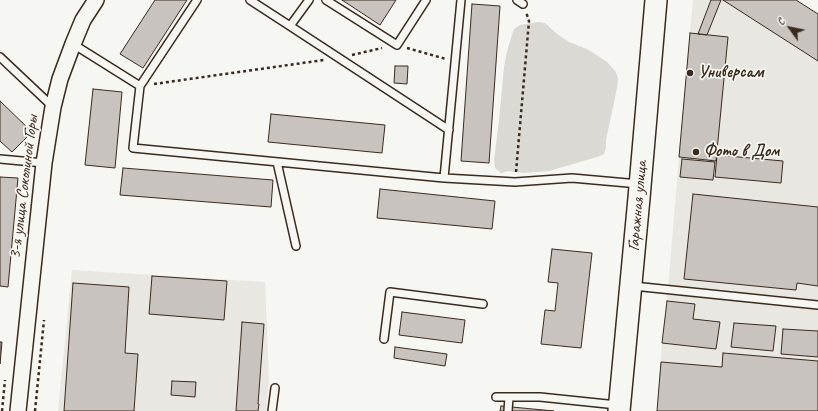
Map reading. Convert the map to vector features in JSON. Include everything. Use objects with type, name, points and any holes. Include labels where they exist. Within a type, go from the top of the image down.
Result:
[{"type":"street","name":"3-я улица Соколиной Горы","points":[[18,411],[44,163],[53,106],[60,79],[73,44],[83,20],[96,0]]},
{"type":"street","name":"Гаражная улица","points":[[619,408],[641,184],[656,0]]},
{"type":"lane","points":[[197,0],[140,86],[133,148],[444,178],[515,182],[572,178],[641,184]]},
{"type":"lane","points":[[250,0],[449,130]]},
{"type":"lane","points":[[290,26],[309,0]]},
{"type":"lane","points":[[326,0],[397,46],[426,0]]},
{"type":"lane","points":[[444,178],[461,0]]},
{"type":"lane","points":[[73,44],[140,86]]},
{"type":"lane","points":[[0,57],[53,106]]},
{"type":"lane","points":[[0,159],[44,163]]},
{"type":"lane","points":[[277,162],[296,246]]},
{"type":"lane","points":[[631,286],[818,305]]},
{"type":"lane","points":[[384,338],[390,292],[483,304]]},
{"type":"lane","points":[[272,411],[275,388]]},
{"type":"lane","points":[[496,397],[540,397],[619,408]]},
{"type":"lane","points":[[508,411],[509,397]]},
{"type":"path","points":[[515,182],[529,21],[520,2]]},
{"type":"path","points":[[140,86],[338,58],[397,46],[455,62]]},
{"type":"path","points":[[35,411],[44,319]]},
{"type":"shaded area","points":[[693,0],[796,0],[818,14],[818,411],[657,411]]},
{"type":"shaded area","points":[[538,22],[545,23],[569,42],[589,50],[607,62],[616,72],[618,79],[617,88],[606,140],[606,147],[604,154],[597,157],[549,171],[524,173],[508,171],[501,173],[495,168],[494,160],[507,51],[514,29],[520,25]]},
{"type":"shaded area","points":[[72,270],[265,282],[269,380],[266,411],[58,411]]},
{"type":"building","points":[[155,0],[187,0],[143,68],[120,54]]},
{"type":"building","points":[[342,0],[396,0],[380,25]]},
{"type":"building","points":[[711,0],[721,0],[707,35],[698,34]]},
{"type":"building","points":[[723,0],[796,0],[818,14],[818,61]]},
{"type":"building","points":[[472,4],[500,6],[489,163],[461,161]]},
{"type":"building","points":[[690,33],[728,37],[716,161],[679,157]]},
{"type":"building","points":[[395,66],[408,66],[407,84],[394,83]]},
{"type":"building","points":[[93,89],[122,92],[115,168],[85,165]]},
{"type":"building","points":[[0,101],[32,132],[12,152],[0,141]]},
{"type":"building","points":[[271,114],[385,125],[382,153],[268,142]]},
{"type":"building","points":[[717,155],[783,161],[781,183],[715,177]]},
{"type":"building","points":[[682,159],[715,162],[713,180],[680,177]]},
{"type":"building","points":[[123,168],[273,180],[271,207],[120,195]]},
{"type":"building","points":[[0,177],[18,178],[8,287],[0,286]]},
{"type":"building","points":[[380,189],[495,201],[492,229],[377,218]]},
{"type":"building","points":[[693,194],[818,207],[818,286],[797,283],[796,290],[684,279]]},
{"type":"building","points":[[552,249],[592,253],[581,348],[541,344],[545,310],[555,311],[558,283],[548,282]]},
{"type":"building","points":[[152,276],[227,281],[224,320],[149,314]]},
{"type":"building","points":[[73,283],[129,287],[125,353],[138,354],[134,411],[64,411]]},
{"type":"building","points":[[667,301],[695,304],[693,319],[720,322],[716,349],[662,343]]},
{"type":"building","points":[[402,312],[465,320],[462,343],[399,335]]},
{"type":"building","points":[[242,322],[264,324],[258,411],[236,411]]},
{"type":"building","points":[[734,323],[776,326],[773,351],[731,347]]},
{"type":"building","points":[[783,329],[818,331],[818,357],[781,354]]},
{"type":"building","points":[[0,342],[2,342],[0,364]]},
{"type":"building","points":[[395,347],[447,354],[445,366],[394,358]]},
{"type":"building","points":[[723,353],[818,361],[818,411],[657,411],[661,362],[722,367]]},
{"type":"building","points":[[172,381],[196,382],[195,397],[171,395]]},
{"type":"building","points":[[501,406],[554,411],[500,411]]},
{"type":"place","name":"Универсам","points":[[690,73]]},
{"type":"place","name":"Фото в Дом","points":[[696,152]]}]
